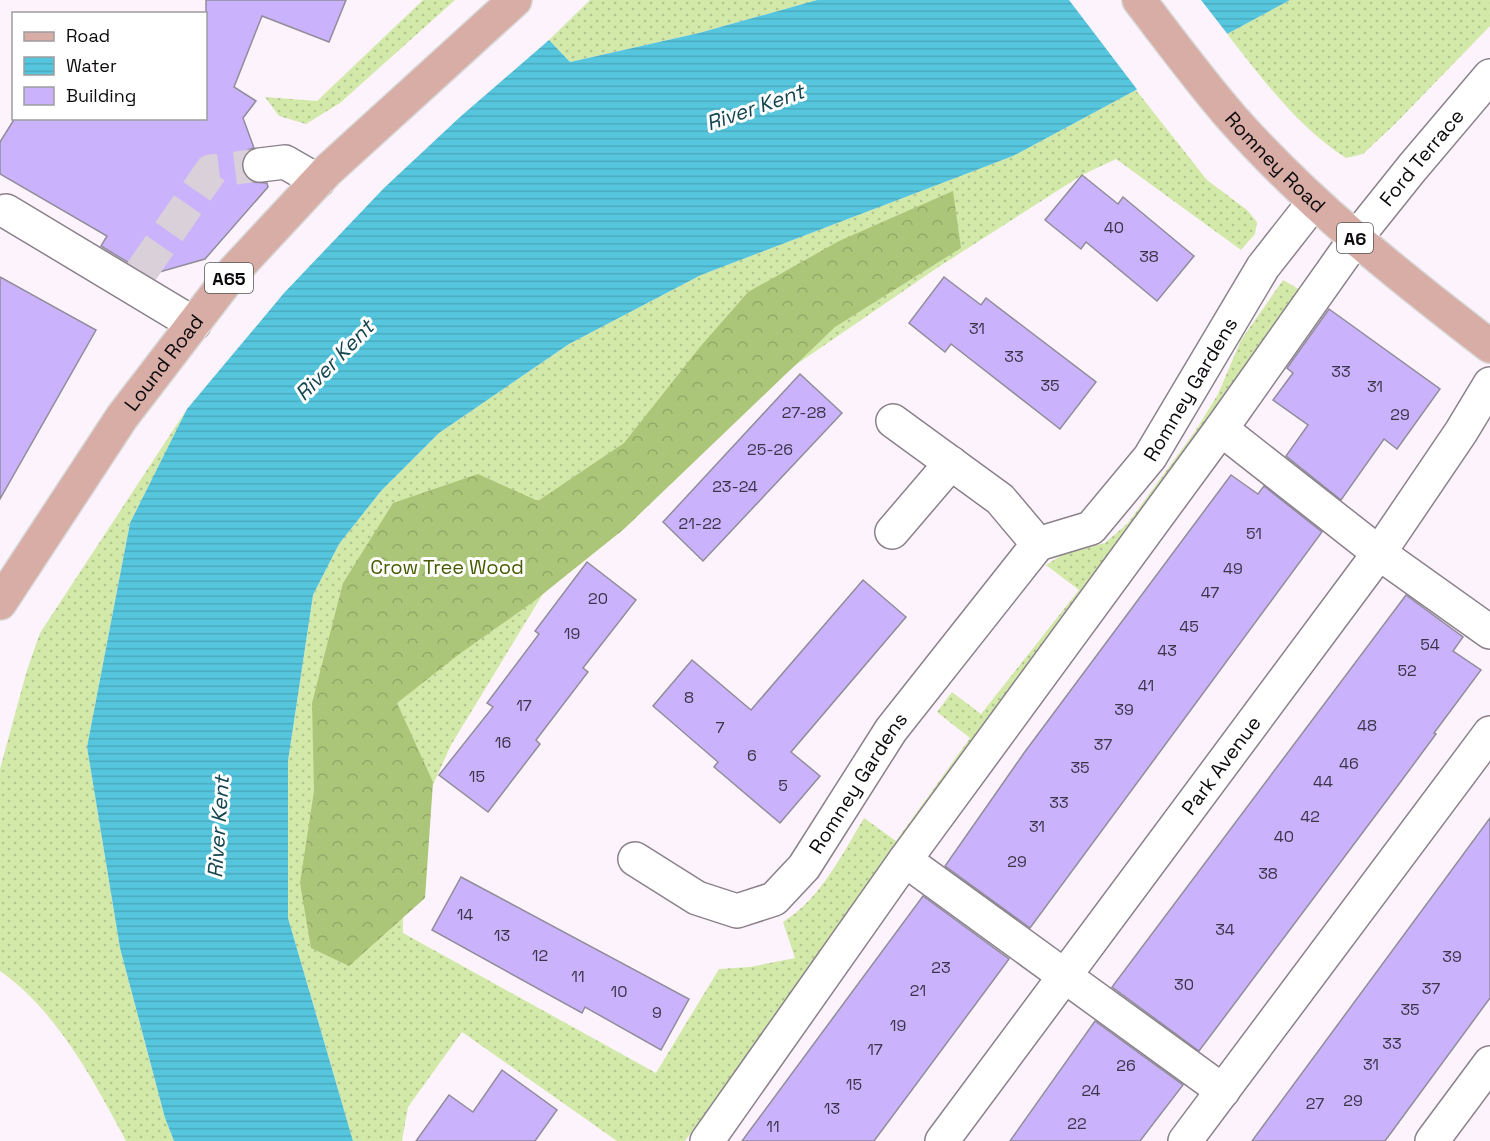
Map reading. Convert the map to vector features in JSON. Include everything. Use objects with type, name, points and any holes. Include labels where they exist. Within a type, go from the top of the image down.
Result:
[{"type":"main road","name":"Lound Road","points":[[0,603],[122,417],[234,271],[318,181],[515,0]]},
{"type":"main road","name":"Romney Road","points":[[1139,0],[1231,117],[1314,202],[1397,274],[1490,346]]},
{"type":"street","name":"Ford Terrace","points":[[707,1141],[905,860],[1221,429],[1356,238],[1490,76]]},
{"type":"street","points":[[260,165],[285,162],[318,181]]},
{"type":"street","name":"Romney Gardens","points":[[634,859],[697,898],[737,911],[774,899],[804,867],[891,730],[1038,544],[1091,528],[1150,457],[1263,267],[1314,202]]},
{"type":"street","points":[[6,211],[139,281],[194,324]]},
{"type":"street","name":"Park Avenue","points":[[942,1141],[1379,553],[1461,432],[1490,384]]},
{"type":"street","points":[[893,421],[1000,499],[1038,544]]},
{"type":"street","points":[[1221,429],[1379,553],[1490,632]]},
{"type":"street","points":[[892,532],[951,463]]},
{"type":"street","points":[[1185,1141],[1490,733]]},
{"type":"street","points":[[905,860],[1223,1090]]},
{"type":"street","points":[[1432,1141],[1490,1063]]},
{"type":"green space","points":[[423,0],[455,0],[340,103],[306,124],[279,116],[265,97],[317,101]]},
{"type":"green space","points":[[590,0],[817,0],[699,33],[570,62],[549,40]]},
{"type":"green space","points":[[1290,0],[1490,0],[1490,26],[1363,154],[1346,158],[1328,146],[1296,117],[1227,34]]},
{"type":"green space","points":[[1136,90],[1207,180],[1247,210],[1257,222],[1255,234],[1241,250],[1116,159],[1082,175],[937,268],[797,364],[616,510],[555,574],[451,745],[419,816],[402,859],[403,933],[656,1073],[719,969],[750,967],[795,958],[783,922],[819,889],[864,818],[896,841],[970,738],[937,712],[952,692],[981,714],[1079,590],[1046,565],[1065,553],[1105,543],[1128,523],[1196,430],[1218,394],[1241,340],[1283,280],[1302,291],[902,849],[685,1141],[617,1141],[462,1032],[408,1107],[402,1141],[353,1141],[288,918],[288,761],[313,595],[339,544],[381,491],[439,433],[569,344],[701,275],[1013,156]]},
{"type":"green space","name":"Crow Tree Wood","points":[[953,191],[961,248],[835,327],[624,529],[533,602],[458,655],[397,703],[433,782],[425,898],[349,966],[311,948],[300,883],[314,791],[312,703],[343,583],[393,503],[478,474],[538,501],[624,443],[700,347],[748,292],[839,241]]},
{"type":"green space","points":[[187,409],[130,523],[87,747],[120,948],[165,1118],[174,1141],[126,1141],[101,1094],[57,1027],[40,1006],[0,971],[0,769],[27,670],[40,633]]},
{"type":"water","name":"River Kent","points":[[817,0],[1290,0],[1227,34],[1136,90],[1013,156],[701,275],[569,344],[439,433],[381,491],[339,544],[313,595],[288,761],[288,918],[353,1141],[174,1141],[165,1118],[120,948],[87,747],[130,523],[187,409],[284,293],[384,188],[460,117],[549,40],[570,62],[699,33]]},
{"type":"pier","points":[[1069,0],[1201,0],[1229,36],[1139,92]]},
{"type":"building","points":[[206,0],[346,0],[329,42],[262,16],[234,87],[256,101],[243,118],[254,148],[248,150],[243,157],[242,168],[245,177],[252,182],[267,183],[268,187],[205,259],[149,275],[101,246],[107,236],[0,174],[0,142],[14,120],[207,120]]},
{"type":"building","points":[[1082,175],[1118,204],[1123,197],[1194,256],[1157,301],[1086,242],[1081,249],[1045,220]]},
{"type":"building","points":[[0,277],[96,330],[0,499]]},
{"type":"building","points":[[944,277],[981,305],[986,298],[1096,382],[1060,429],[951,344],[945,352],[909,323]]},
{"type":"building","points":[[1329,309],[1440,389],[1397,449],[1384,439],[1341,500],[1286,456],[1308,425],[1273,400],[1293,373],[1287,368]]},
{"type":"building","points":[[800,374],[842,413],[703,561],[663,522]]},
{"type":"building","points":[[1231,475],[1258,494],[1264,486],[1322,532],[1030,928],[945,866],[1024,753]]},
{"type":"building","points":[[587,562],[636,600],[583,668],[588,672],[536,740],[540,744],[488,812],[439,775],[493,707],[487,703],[539,634],[535,631]]},
{"type":"building","points":[[863,580],[906,617],[791,752],[820,776],[780,823],[714,767],[718,762],[653,706],[692,660],[751,710]]},
{"type":"building","points":[[1406,595],[1463,637],[1453,651],[1481,670],[1402,780],[1199,1051],[1112,987]]},
{"type":"building","points":[[1490,818],[1490,998],[1385,1141],[1252,1141]]},
{"type":"building","points":[[461,877],[689,999],[661,1050],[585,1007],[582,1013],[432,930]]},
{"type":"building","points":[[923,896],[1009,959],[874,1141],[742,1141]]},
{"type":"building","points":[[1095,1021],[1183,1085],[1140,1141],[1010,1141]]},
{"type":"building","points":[[502,1070],[557,1110],[535,1141],[416,1141],[449,1095],[473,1112]]},
{"type":"tunnel","points":[[141,272],[211,171],[260,165]]}]
